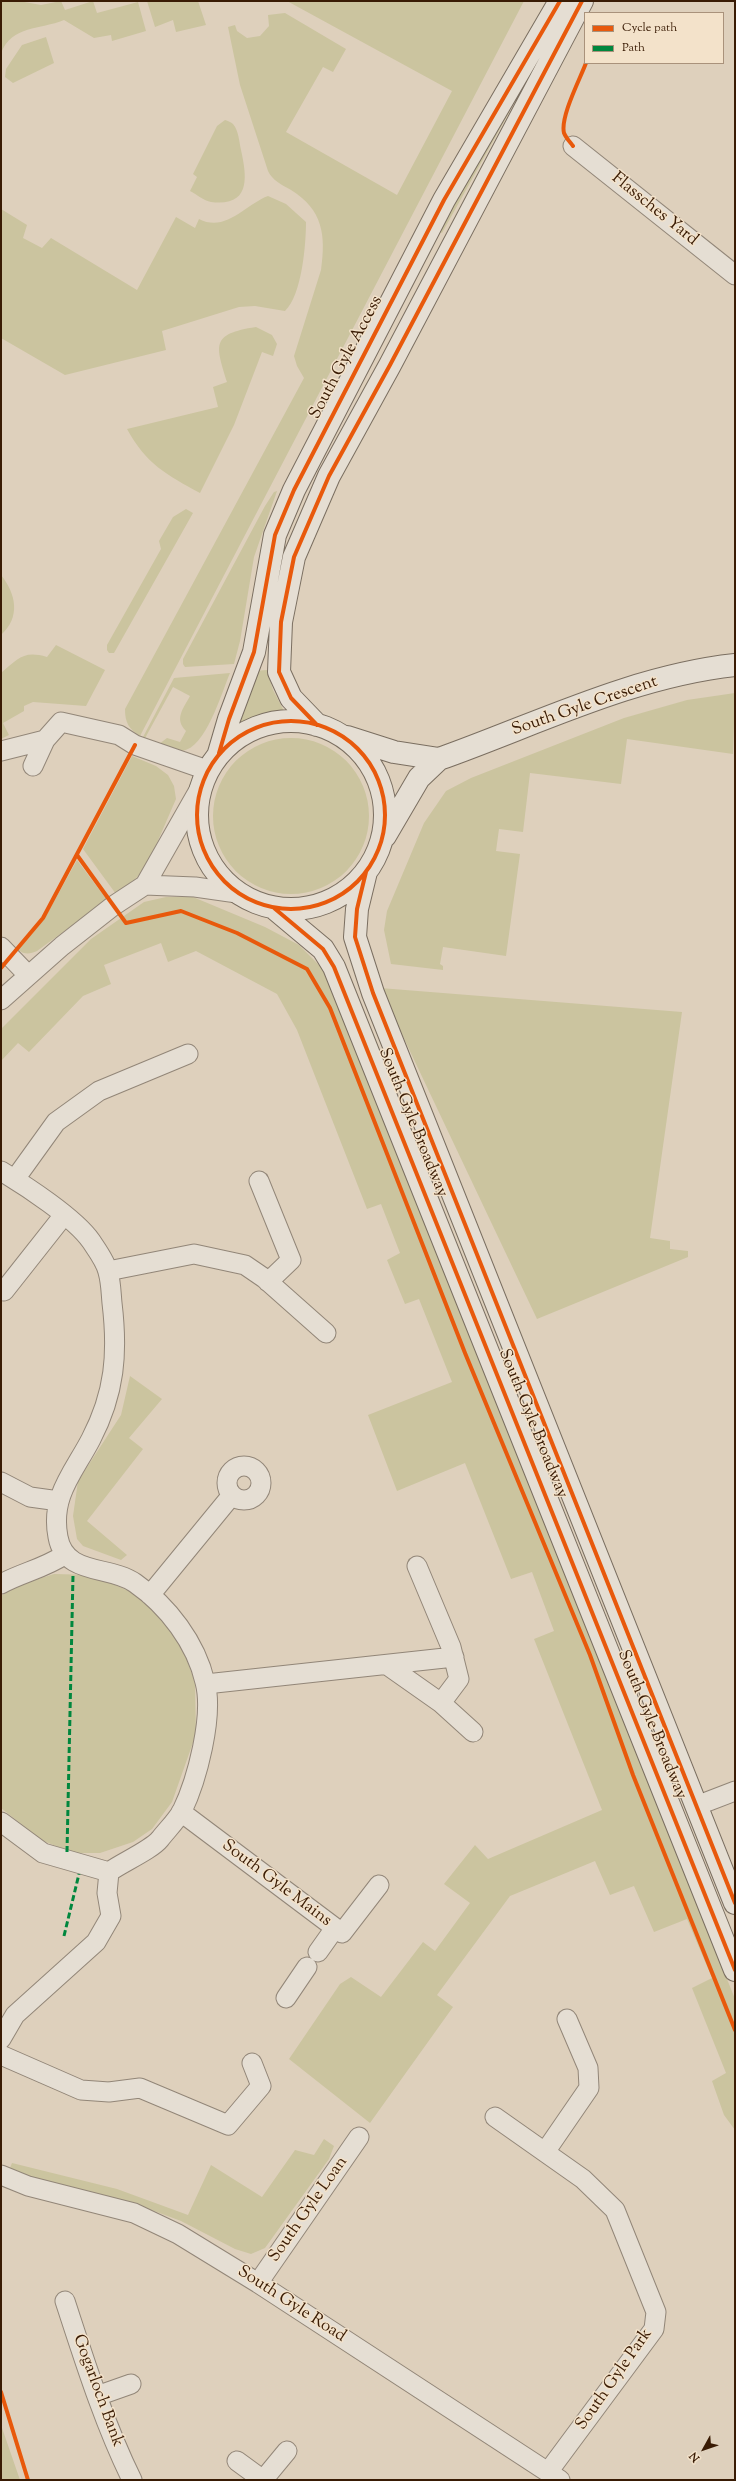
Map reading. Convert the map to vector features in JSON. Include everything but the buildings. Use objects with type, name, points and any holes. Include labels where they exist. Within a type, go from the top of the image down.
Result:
[{"type":"street","name":"South Gyle Access","points":[[274,908],[255,903],[237,893],[216,873],[202,847],[196,818],[209,771],[254,652],[275,535],[294,490],[444,200],[560,1]]},
{"type":"street","points":[[317,724],[291,698],[278,672],[281,622],[294,557],[329,476],[390,365],[582,1]]},
{"type":"street","name":"Flassches Yard","points":[[573,146],[735,275]]},
{"type":"street","name":"South Gyle Crescent","points":[[366,872],[419,778],[439,759],[620,692],[689,672],[735,665]]},
{"type":"street","points":[[1,1000],[28,975],[113,906],[145,885],[209,771],[239,736],[264,724],[290,721],[317,724],[340,735],[359,750],[374,770],[382,793],[385,819],[381,844]]},
{"type":"street","points":[[33,766],[45,740],[61,722],[119,735],[135,745],[209,771]]},
{"type":"street","name":"South Gyle Crescent","points":[[340,735],[394,752],[439,759]]},
{"type":"street","points":[[1,751],[45,740]]},
{"type":"street","points":[[274,908],[300,909],[326,903],[348,890],[366,872]]},
{"type":"street","name":"South Gyle Broadway","points":[[366,872],[357,909],[355,937],[364,968],[735,1903]]},
{"type":"street","points":[[145,885],[195,887],[237,893]]},
{"type":"street","name":"South Gyle Broadway","points":[[274,908],[323,949],[334,967],[735,1970]]},
{"type":"street","points":[[1,947],[28,975]]},
{"type":"street","points":[[1,2039],[15,2015],[96,1942],[111,1916],[107,1893],[109,1872],[123,1861],[158,1841],[181,1812],[197,1772],[206,1732],[206,1684],[193,1648],[173,1620],[150,1594],[132,1581],[102,1570],[79,1566],[64,1555],[58,1536],[59,1501],[67,1478],[90,1441],[105,1410],[114,1377],[116,1338],[108,1271],[90,1239],[64,1215],[8,1175],[56,1122],[98,1091],[188,1054]]},
{"type":"street","points":[[259,1181],[291,1260],[268,1282]]},
{"type":"street","points":[[1,1289],[4,1291],[64,1215]]},
{"type":"street","points":[[108,1271],[194,1254],[245,1265],[268,1282],[326,1333]]},
{"type":"street","points":[[1,1482],[30,1497],[59,1501]]},
{"type":"street","points":[[150,1594],[232,1495]]},
{"type":"street","points":[[1,1584],[15,1576],[54,1562],[64,1555]]},
{"type":"street","points":[[418,1566],[454,1657],[459,1679],[441,1703]]},
{"type":"street","points":[[206,1684],[454,1657]]},
{"type":"street","points":[[387,1665],[441,1703],[473,1732]]},
{"type":"street","points":[[696,1806],[735,1791]]},
{"type":"street","name":"South Gyle Broadway","points":[[673,1816],[696,1806]]},
{"type":"street","name":"South Gyle Mains","points":[[181,1812],[342,1933],[379,1885]]},
{"type":"street","points":[[1,1822],[42,1853],[59,1860],[109,1872]]},
{"type":"street","points":[[286,1998],[335,1928]]},
{"type":"street","points":[[545,2152],[589,2088],[588,2068],[568,2019]]},
{"type":"street","points":[[1,2055],[81,2090],[109,2092],[140,2088],[228,2125],[261,2086],[252,2063]]},
{"type":"street","name":"South Gyle Park","points":[[495,2117],[583,2179],[615,2210],[656,2312],[654,2329],[650,2336],[554,2476]]},
{"type":"street","name":"South Gyle Loan","points":[[258,2283],[359,2137]]},
{"type":"street","name":"South Gyle Road","points":[[1,2175],[28,2186],[134,2213],[178,2234],[258,2283],[554,2476]]},
{"type":"street","name":"Gogarloch Bank","points":[[65,2301],[97,2396],[120,2456],[132,2480]]},
{"type":"street","points":[[97,2396],[131,2384]]},
{"type":"street","points":[[237,2461],[263,2480],[287,2451]]},
{"type":"shaded area","points":[[1,1],[19,1],[41,5],[61,1],[65,10],[93,1],[97,13],[138,2],[146,31],[112,41],[111,35],[94,38],[64,20],[19,33],[12,37],[1,53]]},
{"type":"shaded area","points":[[147,1],[198,1],[206,25],[176,32],[173,20],[155,27]]},
{"type":"shaded area","points":[[287,1],[524,1],[140,736],[128,725],[125,709],[304,378],[297,366],[294,356],[321,270],[323,246],[320,224],[310,206],[302,198],[275,180],[268,171],[240,85],[228,27],[235,25],[237,31],[247,38],[260,36],[269,26],[268,15],[285,13],[346,49],[333,72],[323,67],[286,132],[397,195],[452,91]]},
{"type":"shaded area","points":[[46,37],[54,63],[13,83],[5,77],[6,69],[22,45]]},
{"type":"shaded area","points":[[504,109],[510,111],[442,233],[438,231]]},
{"type":"shaded area","points":[[225,120],[233,124],[238,133],[245,180],[240,195],[233,200],[211,202],[190,191],[197,177],[193,174],[217,126]]},
{"type":"shaded area","points":[[268,196],[286,204],[306,222],[304,256],[299,282],[291,303],[285,311],[255,306],[239,307],[162,331],[166,350],[65,375],[1,338],[1,209],[27,225],[23,238],[42,248],[51,238],[137,290],[176,217],[195,228],[199,219],[209,222],[227,220]]},
{"type":"shaded area","points":[[256,327],[272,335],[277,344],[273,356],[262,352],[234,425],[200,493],[167,474],[150,460],[134,441],[127,429],[218,407],[213,387],[227,382],[220,359],[220,343],[231,333]]},
{"type":"shaded area","points":[[277,491],[254,557],[240,641],[234,664],[185,667],[183,664],[183,659],[265,506],[274,492]]},
{"type":"shaded area","points":[[186,509],[193,513],[114,653],[109,653],[107,650],[107,645],[161,549],[159,541],[173,517]]},
{"type":"shaded area","points":[[1,575],[13,598],[14,613],[12,621],[1,635]]},
{"type":"shaded area","points":[[56,645],[105,670],[86,706],[33,702],[24,706],[24,711],[3,723],[9,735],[1,739],[1,673],[21,657],[26,655],[39,655],[47,657]]},
{"type":"shaded area","points":[[267,670],[273,690],[284,711],[254,719],[236,727],[254,671]]},
{"type":"shaded area","points":[[230,673],[212,719],[205,731],[191,748],[176,751],[159,744],[167,738],[180,742],[186,731],[182,727],[180,718],[182,710],[190,696],[173,687],[144,740],[142,739],[174,678]]},
{"type":"shaded area","points":[[735,693],[733,754],[627,739],[621,784],[530,773],[523,832],[499,829],[496,851],[520,854],[506,956],[443,947],[440,964],[443,966],[443,970],[391,964],[384,930],[387,911],[424,823],[446,791],[471,778],[624,718],[687,700]]},
{"type":"shaded area","points":[[291,738],[321,744],[334,751],[346,761],[356,773],[363,786],[369,816],[363,846],[356,859],[346,871],[334,881],[321,888],[291,894],[261,888],[248,881],[236,871],[226,859],[219,846],[213,816],[219,786],[226,773],[236,761],[248,751],[261,744]]},
{"type":"shaded area","points":[[132,756],[156,766],[168,775],[174,786],[176,799],[147,866],[130,885],[116,894],[83,849]]},
{"type":"shaded area","points":[[77,860],[107,900],[37,951],[28,954],[18,950],[46,916]]},
{"type":"shaded area","points":[[166,897],[193,897],[265,927],[299,945],[322,968],[735,1999],[735,2130],[724,2115],[712,2081],[726,2073],[692,1988],[712,1978],[687,1919],[654,1932],[634,1886],[610,1895],[595,1861],[510,1896],[437,1995],[453,2007],[370,2123],[289,2059],[340,1984],[351,1977],[381,1997],[423,1942],[435,1951],[470,1903],[444,1884],[475,1845],[488,1859],[602,1810],[534,1639],[554,1631],[532,1572],[511,1579],[465,1463],[397,1491],[368,1415],[452,1382],[419,1299],[405,1304],[387,1260],[400,1253],[381,1204],[367,1209],[297,1030],[277,994],[196,951],[168,962],[161,943],[104,965],[111,984],[83,996],[29,1052],[18,1043],[1,1061],[1,1029],[91,939],[144,902]]},
{"type":"shaded area","points":[[380,988],[682,1012],[650,1238],[670,1241],[670,1249],[688,1251],[688,1257],[537,1319]]},
{"type":"shaded area","points":[[130,1376],[162,1399],[129,1438],[143,1449],[87,1521],[127,1555],[121,1560],[83,1546],[77,1539],[73,1516],[78,1481],[121,1415]]},
{"type":"shaded area","points":[[54,1574],[92,1575],[131,1592],[156,1611],[182,1646],[195,1683],[196,1734],[172,1802],[152,1829],[133,1842],[100,1853],[73,1853],[41,1840],[1,1808],[1,1596],[19,1585]]},
{"type":"shaded area","points":[[324,2139],[334,2146],[329,2159],[265,2248],[251,2254],[235,2249],[181,2221],[138,2205],[30,2177],[10,2168],[12,2163],[117,2189],[188,2215],[211,2165],[262,2197],[295,2150],[314,2155]]},
{"type":"shaded area","points":[[1,2425],[20,2480],[1,2480]]},
{"type":"marked path","points":[[67,1852],[73,1575]]},
{"type":"marked path","points":[[64,1936],[79,1874]]},
{"type":"cycle path","points":[[219,753],[229,719],[254,652],[275,535],[294,490],[444,200],[560,1]]},
{"type":"cycle path","points":[[317,725],[291,698],[279,672],[281,622],[294,557],[329,476],[390,365],[582,1]]},
{"type":"cycle path","points":[[573,146],[564,133],[565,118],[571,98],[586,64]]},
{"type":"cycle path","points":[[282,721],[300,721],[318,725],[335,732],[351,742],[364,755],[378,779],[385,806],[385,815],[385,824],[378,851],[364,875],[351,888],[335,898],[318,905],[300,909],[282,909],[264,905],[247,898],[231,888],[218,875],[208,859],[201,842],[197,824],[197,806],[201,788],[208,771],[218,755],[231,742],[247,732],[264,725],[282,721]]},
{"type":"cycle path","points":[[1,968],[43,918],[135,745]]},
{"type":"cycle path","points":[[77,855],[126,923],[181,911],[237,933],[307,969],[330,1008],[465,1353],[590,1655],[633,1775],[735,2030]]},
{"type":"cycle path","points":[[366,872],[357,909],[355,937],[373,993],[735,1903]]},
{"type":"cycle path","points":[[274,908],[323,949],[334,967],[735,1970]]},
{"type":"cycle path","points":[[1,2392],[28,2480]]}]
